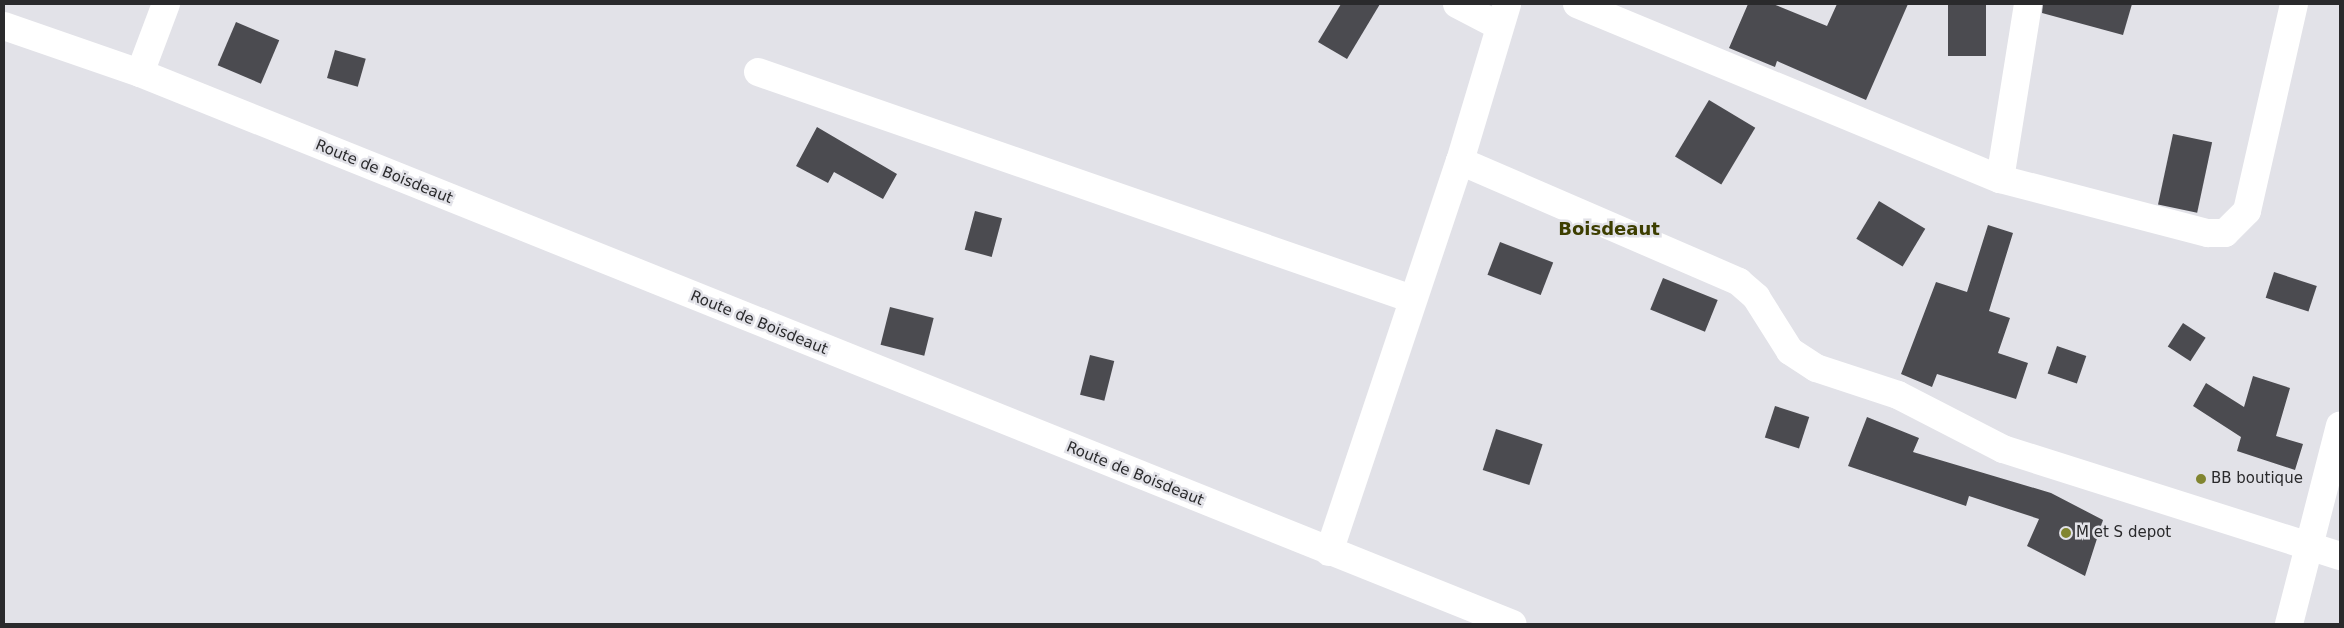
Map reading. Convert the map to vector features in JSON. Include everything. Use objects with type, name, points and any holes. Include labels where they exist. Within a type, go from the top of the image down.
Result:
[{"type":"street","points":[[140,73],[166,4]]},
{"type":"street","points":[[1329,552],[1412,299],[1460,161],[1502,15],[1457,4]]},
{"type":"street","points":[[1577,4],[2000,179],[2208,232],[2225,233],[2247,211],[2294,4]]},
{"type":"street","points":[[2000,179],[2028,4]]},
{"type":"street","name":"Route de Boisdeaut","points":[[4,26],[140,73],[1329,552],[1513,624]]},
{"type":"street","points":[[758,72],[1412,299]]},
{"type":"street","points":[[1460,161],[1739,282],[1756,296],[1790,351],[1816,368],[1898,395],[2003,449],[2307,542],[2340,556]]},
{"type":"street","points":[[2289,624],[2307,542],[2340,425]]},
{"type":"building","points":[[1341,4],[1380,4],[1347,59],[1318,42]]},
{"type":"building","points":[[1748,4],[1773,4],[1827,26],[1837,4],[1908,4],[1866,100],[1777,61],[1775,67],[1729,48]]},
{"type":"building","points":[[1948,4],[1986,4],[1986,56],[1948,56]]},
{"type":"building","points":[[2043,4],[2132,4],[2123,35],[2042,13]]},
{"type":"building","points":[[236,22],[279,40],[261,84],[218,65]]},
{"type":"building","points":[[335,50],[366,59],[358,87],[327,78]]},
{"type":"building","points":[[1709,100],[1755,128],[1721,184],[1675,157]]},
{"type":"building","points":[[817,127],[897,174],[883,199],[834,172],[828,183],[796,166]]},
{"type":"building","points":[[2173,134],[2212,142],[2197,213],[2158,204]]},
{"type":"building","points":[[1879,201],[1925,229],[1903,267],[1856,239]]},
{"type":"building","points":[[975,211],[1002,218],[992,257],[965,250]]},
{"type":"building","points":[[1988,225],[2013,233],[1989,311],[2010,318],[1998,353],[2028,363],[2016,399],[1937,374],[1932,387],[1901,374],[1936,282],[1967,292]]},
{"type":"building","points":[[1500,242],[1553,262],[1541,295],[1487,275]]},
{"type":"building","points":[[2274,272],[2317,286],[2308,312],[2266,298]]},
{"type":"building","points":[[1663,278],[1718,300],[1705,332],[1650,310]]},
{"type":"building","points":[[890,307],[934,318],[924,356],[881,345]]},
{"type":"building","points":[[2183,323],[2206,338],[2190,361],[2168,346]]},
{"type":"building","points":[[2057,346],[2086,356],[2077,384],[2048,373]]},
{"type":"building","points":[[1090,355],[1114,361],[1104,401],[1080,395]]},
{"type":"building","points":[[2253,376],[2290,388],[2276,436],[2303,444],[2295,470],[2237,451],[2241,437],[2193,406],[2206,383],[2244,407]]},
{"type":"building","points":[[1775,406],[1809,417],[1799,449],[1765,437]]},
{"type":"building","points":[[1867,417],[1919,438],[1913,452],[2051,493],[2103,520],[2085,576],[2027,546],[2039,519],[1969,496],[1966,506],[1848,466]]},
{"type":"building","points":[[1496,429],[1543,444],[1529,485],[1483,470]]},
{"type":"place","name":"BB boutique","points":[[2201,479]]},
{"type":"place","name":"M et S depot","points":[[2066,533]]},
{"type":"district","name":"Boisdeaut","points":[[1609,229]]}]
